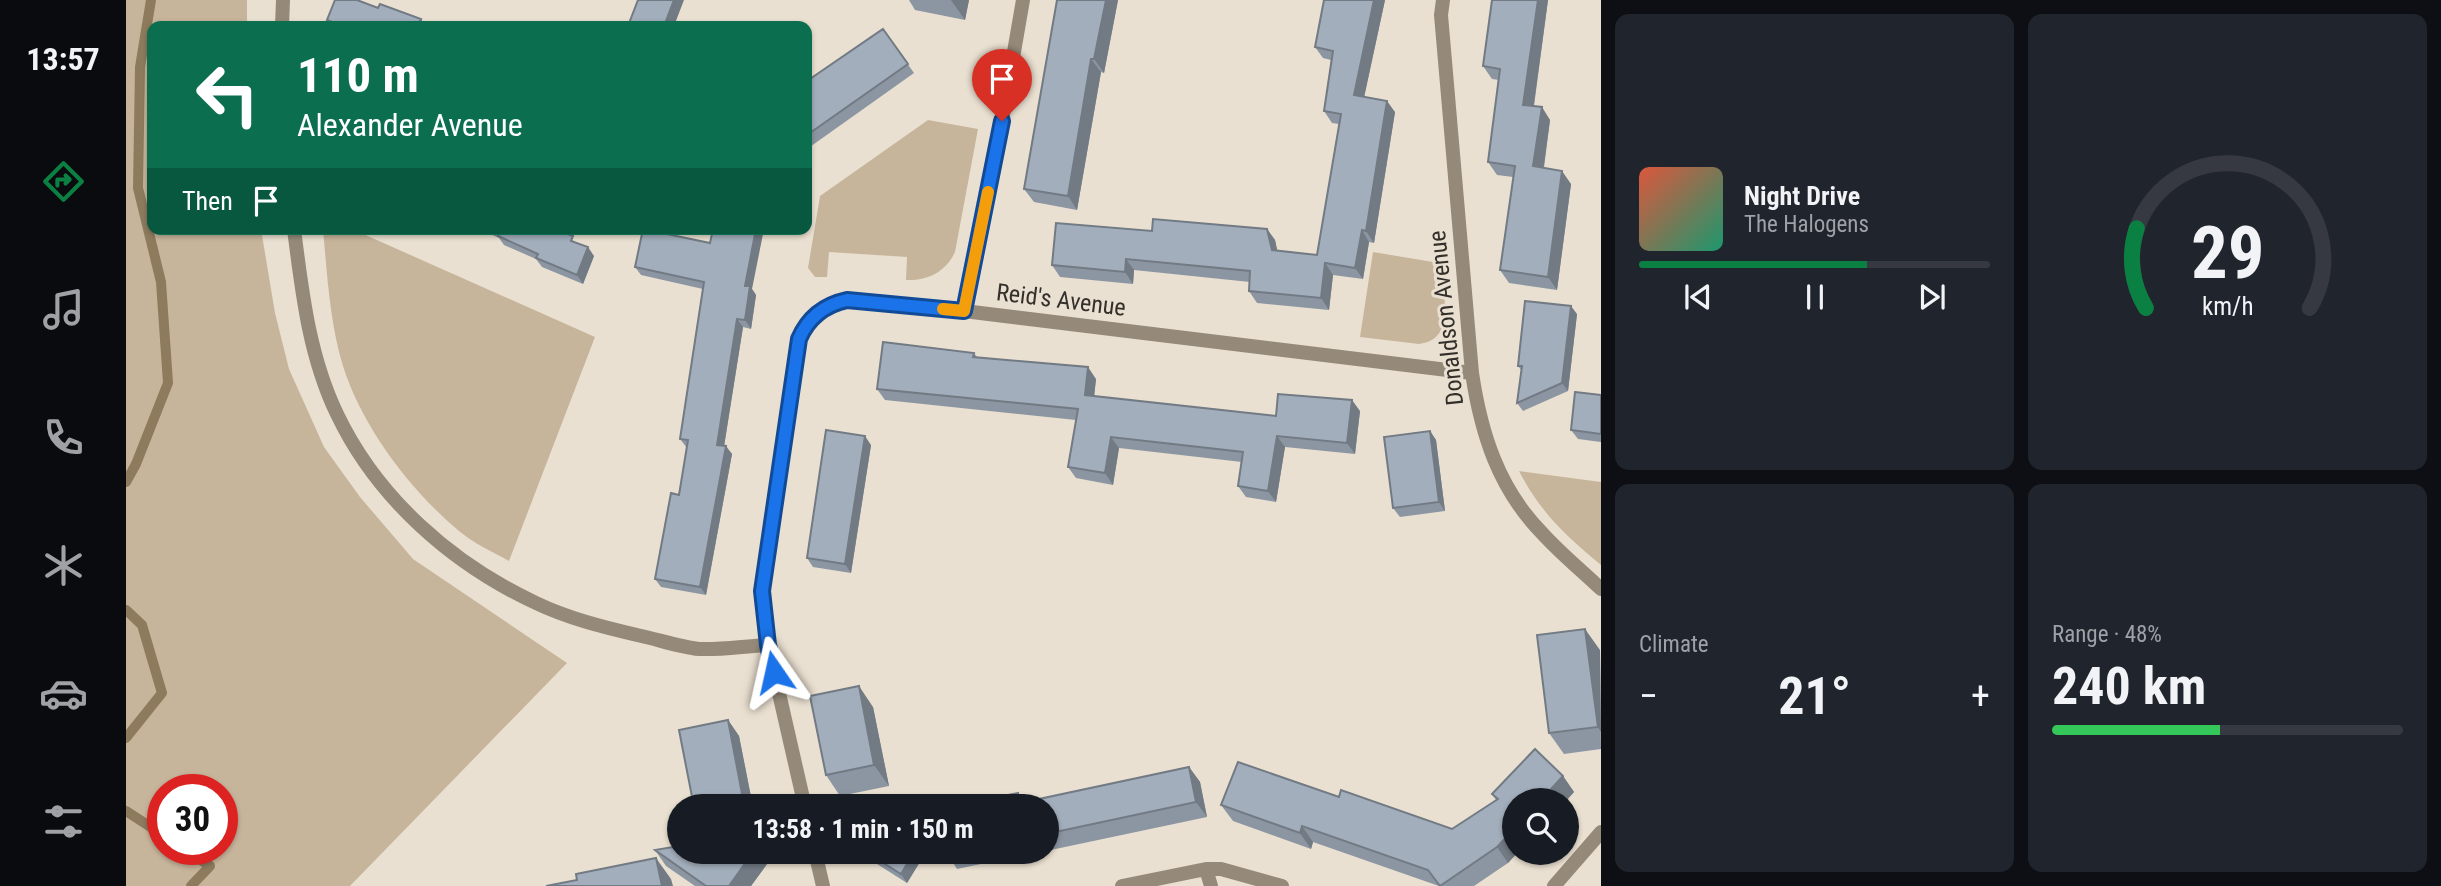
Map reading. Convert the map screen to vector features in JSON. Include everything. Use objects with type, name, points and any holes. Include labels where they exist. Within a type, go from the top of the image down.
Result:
[{"type":"street","points":[[282,21],[283,0]]},
{"type":"street","points":[[964,311],[1023,0]]},
{"type":"street","name":"Donaldson Avenue","points":[[1443,0],[1441,15],[1472,373],[1479,418],[1496,464],[1516,502],[1541,533],[1601,589]]},
{"type":"street","points":[[295,235],[303,300],[314,354],[336,413],[363,461],[402,510],[452,551],[502,586],[538,605],[606,627],[698,649],[768,645]]},
{"type":"street","name":"Reid's Avenue","points":[[802,794],[768,645],[762,591],[799,339],[809,322],[832,303],[847,300],[964,311],[1472,373]]},
{"type":"street","points":[[1554,886],[1601,832]]},
{"type":"street","points":[[818,864],[823,886]]},
{"type":"street","points":[[1206,869],[1211,886]]},
{"type":"street","points":[[1122,886],[1206,869],[1221,869],[1282,886]]},
{"type":"shaded area","points":[[126,0],[247,0],[247,21],[147,21],[147,235],[262,235],[275,313],[289,369],[324,447],[360,497],[413,559],[567,663],[350,886],[126,886]]},
{"type":"shaded area","points":[[928,120],[978,129],[955,252],[951,259],[935,274],[906,280],[907,257],[829,252],[827,277],[815,277],[808,268],[820,196]]},
{"type":"shaded area","points":[[324,235],[366,235],[595,337],[509,561],[465,535],[441,515],[390,456],[351,389],[335,333]]},
{"type":"shaded area","points":[[1373,252],[1439,263],[1445,299],[1444,324],[1431,340],[1419,344],[1360,337]]},
{"type":"shaded area","points":[[1519,471],[1601,482],[1601,565],[1555,523]]},
{"type":"building","points":[[335,0],[357,0],[378,8],[380,4],[421,19],[420,21],[327,20]]},
{"type":"building","points":[[638,0],[674,0],[666,21],[630,21]]},
{"type":"building","points":[[1057,0],[1106,0],[1094,59],[1091,59],[1068,196],[1024,189]]},
{"type":"building","points":[[1324,0],[1374,0],[1354,95],[1387,101],[1366,231],[1362,230],[1355,268],[1325,263],[1321,298],[1249,291],[1250,271],[1126,259],[1125,272],[1052,265],[1056,223],[1152,231],[1153,219],[1267,229],[1272,250],[1317,255],[1341,114],[1324,111],[1333,51],[1315,47]]},
{"type":"building","points":[[1492,0],[1538,0],[1523,105],[1542,107],[1533,166],[1562,171],[1548,277],[1500,270],[1515,166],[1488,162],[1500,69],[1483,66]]},
{"type":"building","points":[[883,29],[908,64],[812,131],[812,78]]},
{"type":"building","points":[[571,235],[573,236],[571,241],[588,247],[577,275],[536,258],[538,254],[498,236]]},
{"type":"building","points":[[642,235],[672,235],[710,243],[712,235],[755,235],[745,286],[750,286],[745,320],[737,319],[717,445],[726,446],[700,587],[655,579],[671,493],[679,495],[688,440],[680,439],[704,282],[635,267]]},
{"type":"building","points":[[1525,301],[1571,306],[1562,383],[1517,403],[1522,366],[1518,366]]},
{"type":"building","points":[[883,342],[974,353],[973,357],[1088,367],[1085,395],[1276,416],[1278,394],[1352,400],[1347,443],[1277,436],[1268,491],[1238,486],[1243,452],[1111,437],[1105,473],[1068,467],[1078,409],[877,389]]},
{"type":"building","points":[[1575,392],[1601,395],[1601,434],[1571,430]]},
{"type":"building","points":[[826,430],[865,436],[845,564],[807,558]]},
{"type":"building","points":[[1430,431],[1439,502],[1393,508],[1384,437]]},
{"type":"building","points":[[1585,629],[1598,727],[1549,733],[1537,635]]},
{"type":"building","points":[[859,686],[874,765],[826,775],[810,696]]},
{"type":"building","points":[[728,720],[742,794],[691,794],[679,730]]},
{"type":"building","points":[[1535,749],[1563,776],[1552,788],[1502,788],[1502,842],[1440,886],[1428,870],[1302,826],[1300,833],[1221,805],[1238,762],[1339,797],[1341,790],[1452,829],[1498,799],[1492,794]]},
{"type":"building","points":[[1189,767],[1196,802],[1059,831],[1059,795]]},
{"type":"building","points":[[667,848],[667,858],[655,850]]},
{"type":"building","points":[[656,858],[662,886],[546,886],[577,880],[576,874]]},
{"type":"building","points":[[675,864],[745,864],[729,886],[706,886]]},
{"type":"building","points":[[885,864],[907,864],[901,874]]},
{"type":"waterway","points":[[148,21],[151,0]]},
{"type":"waterway","points":[[147,24],[140,67],[138,188],[147,225]]},
{"type":"waterway","points":[[126,482],[136,464],[168,383],[161,282],[150,235]]},
{"type":"waterway","points":[[126,610],[142,625],[162,693],[126,738]]},
{"type":"waterway","points":[[126,811],[147,825]]},
{"type":"waterway","points":[[191,886],[208,865]]},
{"type":"slow traffic","points":[[943,309],[964,311],[988,192]]},
{"type":"route","points":[[774,672],[762,591],[799,339],[809,322],[821,311],[832,303],[847,300],[964,311],[1002,121]]}]
